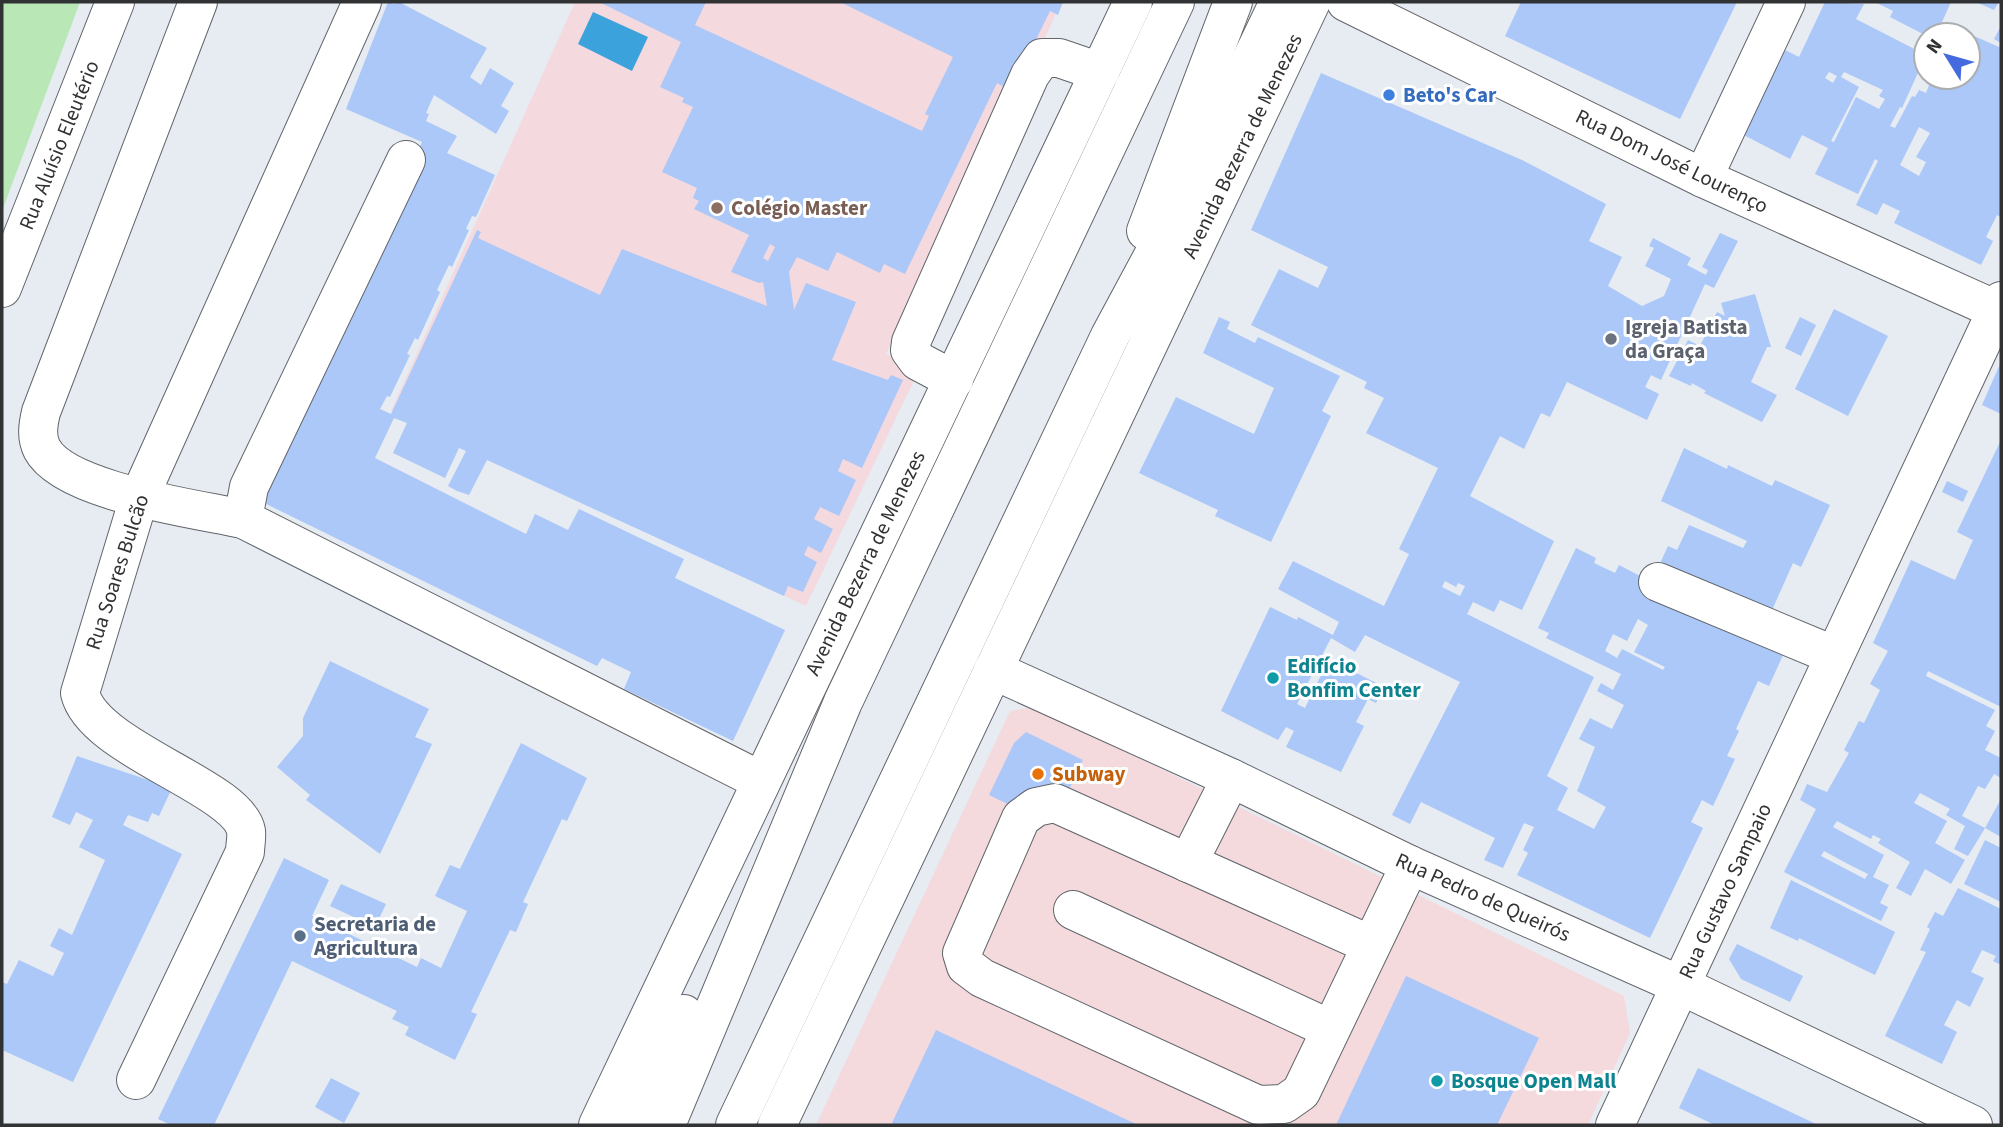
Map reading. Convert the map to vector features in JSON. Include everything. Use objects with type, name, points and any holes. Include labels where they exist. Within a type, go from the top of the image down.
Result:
[{"type":"street","name":"Rua Aluísio Eleutério","points":[[2,288],[115,2]]},
{"type":"street","points":[[198,2],[40,412],[37,433],[42,449],[53,462],[70,473],[139,498],[243,519],[761,781]]},
{"type":"street","name":"Rua Soares Bulcão","points":[[136,1080],[245,852],[246,829],[237,814],[106,729],[83,703],[80,693],[139,498],[362,2]]},
{"type":"street","name":"Avenida Bezerra de Menezes","points":[[598,1125],[1133,2]]},
{"type":"street","name":"Avenida Bezerra de Menezes","points":[[666,1125],[818,758],[1175,2]]},
{"type":"street","name":"Avenida Bezerra de Menezes","points":[[1110,336],[1165,176],[1233,2]]},
{"type":"street","name":"Avenida Bezerra de Menezes","points":[[735,1125],[1110,336],[1189,189],[1279,2]]},
{"type":"street","name":"Avenida Bezerra de Menezes","points":[[777,1125],[1311,2]]},
{"type":"street","name":"Rua Dom José Lourenço","points":[[1346,2],[1703,178],[2000,308]]},
{"type":"street","points":[[1703,178],[1786,2]]},
{"type":"street","points":[[954,380],[912,356],[911,342],[1030,75],[1042,58],[1051,57],[1100,72]]},
{"type":"street","points":[[243,519],[249,487],[406,160]]},
{"type":"street","name":"Rua Gustavo Sampaio","points":[[1615,1125],[1682,986],[1833,655],[2000,308]]},
{"type":"street","points":[[1658,582],[1833,655]]},
{"type":"street","name":"Rua Pedro de Queirós","points":[[993,670],[1231,778],[1410,865],[1682,986],[1973,1125]]},
{"type":"street","name":"Avenida Bezerra de Menezes","points":[[633,1125],[707,966],[818,758]]},
{"type":"street","points":[[1188,863],[1231,778]]},
{"type":"street","points":[[1371,945],[1055,803],[1036,807],[1021,818],[962,953],[966,966],[982,978],[1258,1105],[1284,1104],[1301,1092],[1410,865]]},
{"type":"street","points":[[1073,910],[1330,1029]]},
{"type":"shaded area","name":"Colégio Master","points":[[575,2],[1034,2],[1057,11],[1035,61],[1020,54],[886,354],[919,370],[806,606],[391,411]]},
{"type":"shaded area","points":[[1035,707],[1624,996],[1630,1033],[1588,1125],[816,1125],[1010,711]]},
{"type":"green space","points":[[2,2],[80,2],[2,211]]},
{"type":"water","points":[[593,12],[648,37],[632,71],[578,44]]},
{"type":"building","name":"Colégio Master","points":[[388,2],[399,2],[487,48],[470,77],[481,85],[490,68],[514,83],[501,106],[509,111],[496,134],[434,95],[426,113],[429,114],[426,121],[457,136],[447,153],[495,175],[476,217],[472,216],[466,229],[469,230],[452,267],[449,265],[437,290],[440,292],[418,340],[415,338],[407,354],[410,355],[390,397],[387,396],[380,409],[391,414],[477,230],[481,232],[478,238],[600,295],[622,249],[767,306],[763,282],[759,283],[731,272],[749,235],[694,209],[699,201],[693,198],[697,188],[662,172],[693,107],[682,102],[684,98],[660,87],[681,42],[599,2],[706,2],[695,25],[922,131],[929,116],[925,114],[953,57],[840,2],[1063,2],[1058,15],[1050,11],[1011,91],[997,83],[905,274],[884,264],[880,273],[837,252],[828,271],[797,257],[789,272],[794,310],[806,283],[856,302],[832,360],[888,380],[891,375],[903,380],[862,468],[843,459],[838,471],[856,480],[839,516],[820,507],[814,519],[833,529],[821,553],[808,546],[804,555],[817,562],[803,592],[788,586],[784,596],[487,460],[469,495],[457,491],[448,486],[466,451],[459,448],[445,478],[393,453],[407,423],[394,418],[375,458],[526,534],[535,514],[568,530],[579,509],[684,559],[675,578],[785,630],[733,741],[624,689],[631,672],[602,658],[597,666],[256,499],[422,142],[346,109]],"holes":[[[770,244],[775,247],[768,261],[763,258]]]},
{"type":"building","points":[[1521,2],[1737,2],[1680,119],[1505,36]]},
{"type":"building","points":[[1825,2],[1864,4],[1856,19],[1912,48],[1912,86],[1890,126],[1895,128],[1912,96],[1915,97],[1918,91],[1982,91],[1982,40],[1999,47],[2001,44],[2001,217],[1997,215],[1986,237],[1993,241],[1981,265],[1894,223],[1900,211],[1883,203],[1877,215],[1856,205],[1878,161],[1875,159],[1858,194],[1815,174],[1828,148],[1802,135],[1790,159],[1736,131],[1779,47],[1799,57]],"holes":[[[1829,72],[1837,76],[1833,83],[1825,78]],[[1844,72],[1883,90],[1879,96],[1885,99],[1879,109],[1856,97],[1834,142],[1831,141],[1859,87],[1841,77]],[[1919,127],[1930,133],[1916,157],[1926,162],[1919,176],[1900,165]]]},
{"type":"building","points":[[1875,2],[1951,2],[1942,21],[1912,21],[1912,28],[1890,17],[1893,11]]},
{"type":"building","points":[[1976,2],[1999,2],[1994,10]]},
{"type":"building","points":[[2001,26],[2001,43],[1994,39]]},
{"type":"building","points":[[1321,73],[1522,160],[1606,204],[1589,241],[1622,257],[1608,286],[1642,306],[1664,296],[1671,279],[1645,266],[1654,248],[1649,246],[1653,238],[1691,258],[1687,265],[1706,275],[1708,270],[1702,267],[1720,233],[1738,241],[1714,288],[1705,284],[1661,380],[1651,375],[1645,387],[1659,394],[1647,420],[1567,382],[1550,417],[1541,413],[1524,449],[1500,436],[1470,496],[1554,541],[1522,610],[1500,600],[1494,612],[1473,602],[1467,614],[1594,677],[1547,776],[1568,788],[1557,810],[1594,829],[1606,807],[1577,791],[1595,747],[1579,739],[1590,718],[1612,729],[1624,705],[1597,691],[1601,683],[1613,690],[1621,674],[1546,638],[1549,633],[1538,628],[1576,548],[1596,558],[1594,563],[1615,573],[1619,565],[1642,577],[1639,585],[1784,653],[1769,686],[1758,681],[1727,756],[1735,759],[1713,806],[1702,800],[1691,822],[1703,828],[1650,938],[1517,875],[1528,853],[1523,850],[1534,827],[1524,823],[1503,868],[1484,860],[1495,838],[1421,802],[1410,824],[1392,815],[1460,682],[1365,635],[1355,652],[1331,638],[1297,704],[1305,708],[1329,659],[1384,687],[1376,703],[1368,699],[1356,722],[1364,726],[1341,772],[1286,747],[1294,731],[1286,727],[1278,740],[1221,711],[1270,607],[1297,620],[1298,617],[1333,635],[1339,622],[1278,589],[1293,561],[1384,606],[1409,554],[1399,549],[1438,468],[1366,433],[1384,398],[1364,388],[1367,382],[1251,325],[1279,269],[1318,288],[1328,267],[1251,230]],"holes":[[[1445,581],[1456,587],[1458,583],[1465,586],[1460,596],[1442,587]],[[1638,619],[1648,625],[1634,652],[1665,667],[1663,670],[1622,649],[1617,658],[1605,651],[1613,634],[1627,641]]]},
{"type":"building","points":[[1755,294],[1771,347],[1767,347],[1751,382],[1777,395],[1762,422],[1704,393],[1706,391],[1692,383],[1691,386],[1669,376],[1688,340],[1700,346],[1717,312],[1725,316],[1721,303]]},
{"type":"building","points":[[1834,309],[1888,336],[1848,416],[1795,389]]},
{"type":"building","points":[[1219,317],[1230,322],[1227,329],[1255,343],[1258,337],[1340,376],[1322,411],[1331,416],[1271,542],[1215,516],[1218,510],[1139,473],[1176,397],[1254,434],[1274,388],[1203,353]]},
{"type":"building","points":[[1800,317],[1816,325],[1801,356],[1785,348]]},
{"type":"building","points":[[2001,362],[2001,414],[1982,405]]},
{"type":"building","points":[[2001,440],[2001,707],[1928,671],[1926,676],[1995,710],[1986,726],[1995,731],[1985,750],[2001,758],[2001,778],[1994,774],[1985,789],[1978,786],[1962,816],[1985,828],[1968,856],[1954,849],[1965,826],[1946,815],[1950,809],[1920,793],[1914,803],[1947,821],[1935,843],[1965,860],[1951,884],[1925,869],[1911,896],[1896,888],[1910,862],[1878,843],[1881,839],[1873,835],[1871,839],[1837,821],[1833,827],[1884,855],[1873,877],[1889,885],[1880,903],[1888,907],[1881,921],[1784,872],[1816,809],[1800,800],[1807,784],[1827,792],[1849,753],[1844,750],[1859,721],[1864,723],[1880,690],[1870,684],[1888,651],[1873,643],[1911,560],[1955,580],[1973,540],[1957,532]],"holes":[[[1824,851],[1868,874],[1865,879],[1821,856]]]},
{"type":"building","points":[[1684,448],[1727,469],[1728,465],[1772,486],[1775,480],[1830,505],[1801,567],[1793,563],[1769,617],[1656,572],[1668,546],[1677,550],[1689,525],[1743,548],[1747,541],[1661,501]]},
{"type":"building","points":[[1947,481],[1968,491],[1963,502],[1942,492]]},
{"type":"building","points":[[330,661],[429,709],[415,737],[432,744],[380,854],[306,800],[310,795],[277,767],[303,736],[303,718]]},
{"type":"building","name":"Subway","points":[[1026,732],[1083,760],[1066,796],[1022,811],[989,795],[1014,743]]},
{"type":"building","name":"Secretaria de Agricultura","points":[[521,743],[587,778],[567,821],[562,819],[523,902],[528,904],[516,932],[510,930],[471,1012],[477,1014],[455,1060],[405,1035],[409,1027],[392,1019],[397,1011],[292,961],[214,1125],[171,1125],[158,1119],[284,858],[329,880],[312,916],[417,967],[421,958],[441,968],[467,911],[435,896],[450,865],[460,869]]},
{"type":"building","points":[[77,756],[172,788],[159,816],[152,813],[148,822],[128,815],[123,825],[182,854],[73,1082],[2,1050],[2,982],[7,984],[19,960],[53,976],[64,953],[50,946],[59,928],[72,935],[105,860],[79,847],[93,820],[76,812],[70,825],[52,817]]},
{"type":"building","points":[[2001,799],[2001,837],[1985,828]]},
{"type":"building","points":[[1985,840],[2001,848],[2001,902],[1964,884]]},
{"type":"building","points":[[1791,880],[1895,932],[1875,975],[1799,938],[1798,941],[1770,928]]},
{"type":"building","points":[[341,884],[386,904],[375,927],[330,906]]},
{"type":"building","points":[[1958,888],[2001,909],[2001,965],[1993,961],[1996,956],[1982,950],[1971,972],[1984,978],[1970,1007],[1957,1000],[1944,1025],[1957,1032],[1942,1064],[1885,1036],[1926,952],[1920,950],[1930,929],[1927,927],[1935,912],[1943,916]]},
{"type":"building","points":[[1737,944],[1803,976],[1790,1002],[1741,979],[1729,959]]},
{"type":"building","name":"Bosque Open Mall","points":[[1406,976],[1539,1038],[1497,1125],[1336,1125]]},
{"type":"building","points":[[936,1030],[1138,1125],[891,1125]]},
{"type":"building","points":[[1698,1068],[1818,1125],[1715,1125],[1679,1108]]},
{"type":"building","points":[[331,1078],[360,1093],[344,1123],[315,1107]]},
{"type":"place","name":"Beto's Car","points":[[1389,95]]},
{"type":"place","name":"Colégio Master","points":[[717,208]]},
{"type":"place","name":"Igreja Batista da Graça","points":[[1611,339]]},
{"type":"place","name":"Edifício Bonfim Center","points":[[1273,678]]},
{"type":"place","name":"Subway","points":[[1038,774]]},
{"type":"place","name":"Secretaria de Agricultura","points":[[300,936]]},
{"type":"place","name":"Bosque Open Mall","points":[[1437,1081]]}]
